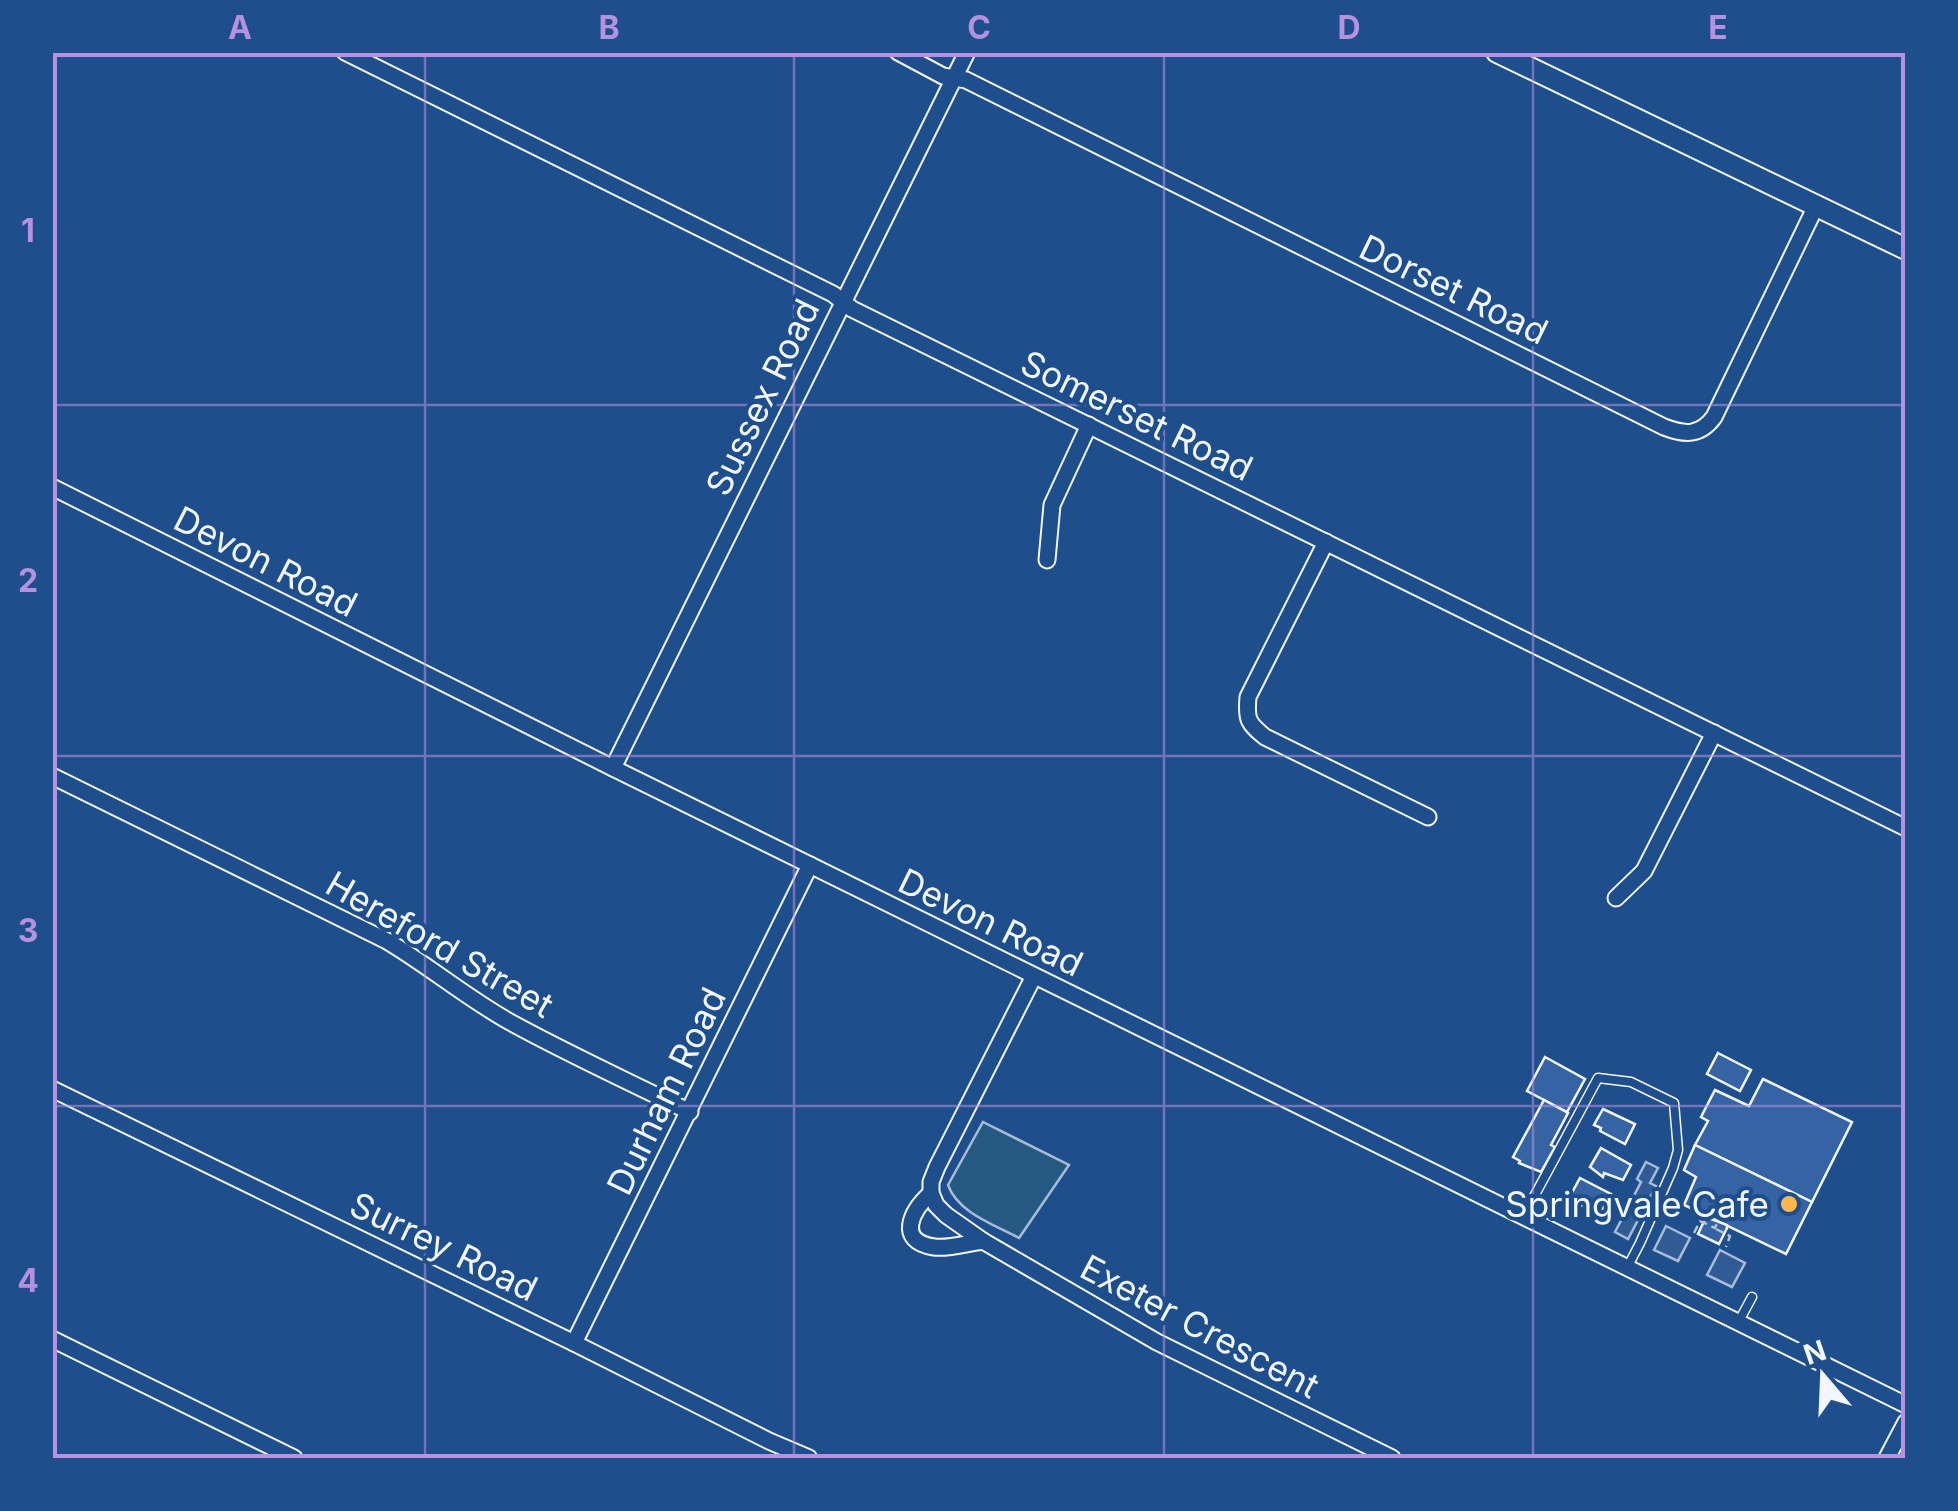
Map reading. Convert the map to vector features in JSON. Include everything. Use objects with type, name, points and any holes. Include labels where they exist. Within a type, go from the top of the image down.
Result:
[{"type":"street","name":"Somerset Road","points":[[344,52],[833,294],[852,309],[1906,828]]},
{"type":"street","points":[[898,52],[954,78]]},
{"type":"street","name":"Sussex Road","points":[[613,768],[967,52]]},
{"type":"street","points":[[1497,52],[1906,250]]},
{"type":"street","name":"Dorset Road","points":[[954,78],[966,80],[1683,434],[1700,431],[1714,417],[1816,206]]},
{"type":"street","points":[[1047,560],[1052,505],[1088,424]]},
{"type":"street","name":"Devon Road","points":[[52,488],[1906,1405]]},
{"type":"street","points":[[1326,542],[1248,698],[1250,724],[1266,737],[1428,816]]},
{"type":"street","points":[[1616,898],[1644,871],[1714,733]]},
{"type":"street","name":"Hereford Street","points":[[52,776],[387,941],[510,1022],[690,1112]]},
{"type":"street","name":"Durham Road","points":[[574,1343],[810,866]]},
{"type":"street","points":[[983,1241],[938,1248],[913,1236],[909,1222],[916,1206],[931,1193],[936,1167],[1034,976]]},
{"type":"street","name":"Surrey Road","points":[[52,1089],[809,1458]]},
{"type":"street","name":"Exeter Crescent","points":[[931,1193],[946,1215],[983,1241],[1157,1342],[1392,1458]]},
{"type":"street","points":[[52,1339],[294,1458]]},
{"type":"street","points":[[1887,1458],[1906,1422]]},
{"type":"street","points":[[761,1458],[769,1441]]},
{"type":"lane","points":[[1524,1217],[1598,1078],[1630,1082],[1660,1096],[1674,1103],[1678,1150],[1627,1268]]},
{"type":"lane","points":[[1738,1323],[1752,1298]]},
{"type":"path","points":[[1694,1233],[1700,1221],[1730,1236],[1726,1247]]},
{"type":"path","points":[[1715,1228],[1718,1221]]},
{"type":"shaded area","points":[[983,1122],[1069,1165],[1019,1238],[969,1211],[948,1185]]},
{"type":"shaded area","points":[[1646,1162],[1658,1168],[1650,1183],[1656,1186],[1628,1239],[1615,1232],[1641,1182],[1637,1179]]},
{"type":"shaded area","points":[[1666,1226],[1690,1238],[1678,1261],[1654,1250]]},
{"type":"shaded area","points":[[1720,1250],[1745,1263],[1732,1287],[1707,1275]]},
{"type":"building","points":[[1718,1053],[1751,1070],[1740,1091],[1707,1074]]},
{"type":"building","points":[[1545,1057],[1585,1079],[1567,1112],[1527,1091]]},
{"type":"building","points":[[1763,1079],[1852,1122],[1812,1202],[1695,1145],[1708,1121],[1701,1117],[1715,1090],[1749,1106]]},
{"type":"building","points":[[1544,1100],[1568,1113],[1541,1172],[1513,1157]]},
{"type":"building","points":[[1603,1109],[1635,1124],[1625,1144],[1594,1125]]},
{"type":"building","points":[[1695,1145],[1812,1202],[1786,1254],[1684,1205],[1696,1177],[1684,1170]]},
{"type":"building","points":[[1601,1148],[1631,1165],[1623,1180],[1604,1173],[1603,1177],[1590,1167]]},
{"type":"building","points":[[1580,1178],[1611,1194],[1602,1211],[1569,1198]]},
{"type":"building","points":[[1706,1217],[1727,1225],[1719,1244],[1698,1234]]},
{"type":"place","name":"Springvale Cafe","points":[[1789,1204]]}]
